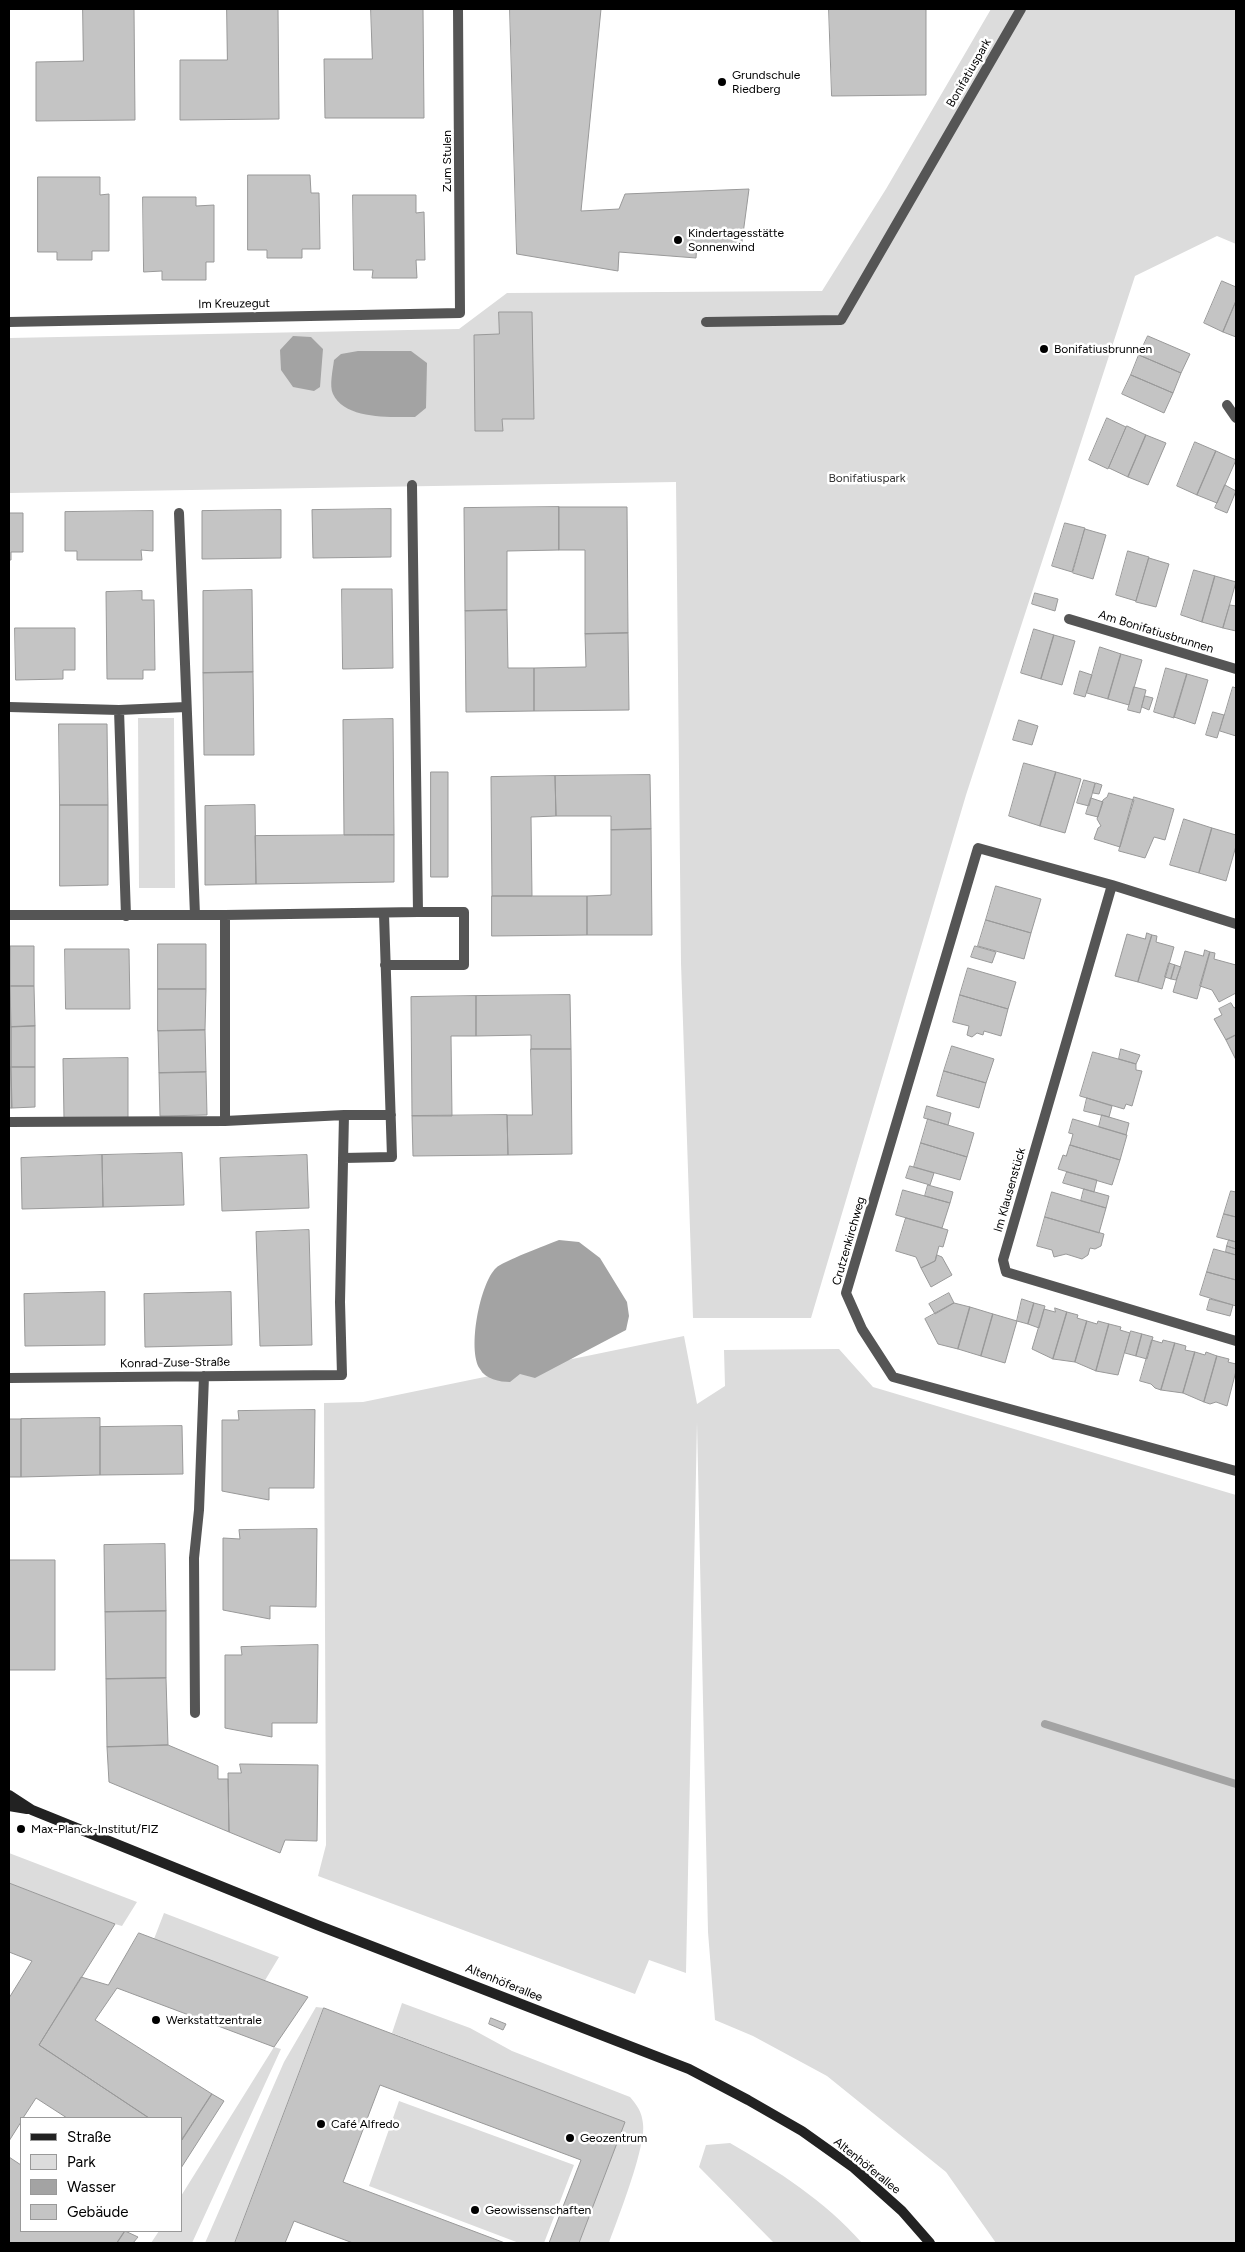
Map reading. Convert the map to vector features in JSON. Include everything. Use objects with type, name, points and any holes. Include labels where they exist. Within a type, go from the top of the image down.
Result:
[{"type":"street","name":"Zum Stulen","points":[[458,9],[460,313]]},
{"type":"street","name":"Bonifatiuspark","points":[[706,322],[840,320],[1021,9]]},
{"type":"street","name":"Im Kreuzegut","points":[[9,322],[460,313]]},
{"type":"street","points":[[1227,405],[1236,418]]},
{"type":"street","points":[[412,485],[418,912]]},
{"type":"street","points":[[179,512],[195,916]]},
{"type":"street","name":"Am Bonifatiusbrunnen","points":[[1069,619],[1236,669]]},
{"type":"street","points":[[9,707],[120,710],[186,707]]},
{"type":"street","points":[[120,710],[126,916]]},
{"type":"street","name":"Crutzenkirchweg","points":[[1112,885],[978,848],[846,1293],[862,1329],[893,1377],[1236,1471]]},
{"type":"street","points":[[1112,885],[1236,924]]},
{"type":"street","name":"Im Klausenstück","points":[[1112,885],[1003,1260],[1006,1272],[1236,1341]]},
{"type":"street","points":[[9,915],[195,916],[464,912],[464,965],[385,964]]},
{"type":"street","points":[[344,1115],[344,1158],[392,1157],[384,914]]},
{"type":"street","points":[[225,915],[225,1121]]},
{"type":"street","points":[[9,1122],[225,1121],[344,1115],[390,1115]]},
{"type":"street","name":"Konrad-Zuse-Straße","points":[[9,1378],[342,1375],[340,1302],[344,1158]]},
{"type":"street","points":[[195,1713],[194,1558],[199,1510],[204,1376]]},
{"type":"street","name":"Altenhöferallee","points":[[9,1795],[32,1810],[317,1925],[689,2069],[802,2131],[854,2168],[902,2211],[930,2243]]},
{"type":"street","name":"Altenhöferallee","points":[[9,1806],[32,1810]]},
{"type":"green space","name":"Bonifatiuspark","points":[[991,9],[1236,9],[1236,244],[1217,236],[1135,276],[966,795],[811,1318],[693,1318],[681,963],[676,482],[9,493],[9,338],[459,329],[507,293],[822,291],[886,189]]},
{"type":"green space","points":[[138,718],[174,718],[175,888],[139,888]]},
{"type":"green space","points":[[684,1336],[697,1404],[725,1386],[724,1350],[839,1349],[873,1387],[1236,1495],[1236,2243],[996,2243],[946,2172],[827,2076],[753,2036],[715,2020],[708,1932],[697,1422],[686,1973],[649,1960],[635,1994],[318,1876],[326,1845],[324,1403],[363,1402]]},
{"type":"green space","points":[[9,1853],[137,1902],[122,1926],[115,1924],[9,1883]]},
{"type":"green space","points":[[164,1913],[279,1957],[264,1982],[154,1939]]},
{"type":"green space","points":[[402,2003],[470,2028],[512,2051],[630,2097],[642,2116],[643,2135],[636,2165],[609,2243],[579,2243],[624,2122],[392,2033]]},
{"type":"green space","points":[[316,2007],[324,2008],[235,2243],[205,2243],[284,2062]]},
{"type":"green space","points":[[274,2047],[281,2049],[192,2243],[151,2243],[158,2232],[182,2232],[182,2194]]},
{"type":"green space","points":[[399,2101],[574,2165],[544,2243],[519,2243],[369,2186]]},
{"type":"green space","points":[[730,2143],[817,2200],[862,2243],[774,2243],[699,2167],[706,2145]]},
{"type":"water","points":[[293,336],[311,337],[323,349],[320,387],[314,391],[293,387],[281,370],[280,350]]},
{"type":"water","points":[[358,351],[411,351],[427,363],[426,408],[415,417],[382,417],[358,413],[348,409],[339,402],[333,394],[331,387],[334,360],[341,354]]},
{"type":"water","points":[[559,1240],[579,1242],[600,1258],[627,1302],[629,1316],[626,1330],[535,1378],[520,1374],[510,1382],[489,1378],[482,1372],[476,1360],[475,1333],[480,1302],[490,1276],[496,1268],[507,1261]]},
{"type":"building","points":[[83,9],[134,9],[135,120],[36,121],[36,62],[83,61]]},
{"type":"building","points":[[227,9],[278,9],[279,119],[180,120],[180,60],[227,60]]},
{"type":"building","points":[[371,9],[423,9],[424,118],[325,118],[324,59],[372,59]]},
{"type":"building","points":[[510,9],[601,9],[581,211],[619,209],[625,194],[749,189],[741,249],[697,244],[696,258],[619,252],[618,271],[517,254]]},
{"type":"building","points":[[829,9],[926,9],[926,95],[832,96]]},
{"type":"building","points":[[248,175],[310,175],[311,193],[319,193],[320,249],[302,249],[302,258],[267,258],[267,250],[248,250]]},
{"type":"building","points":[[38,177],[100,177],[100,195],[109,194],[109,251],[92,251],[92,260],[57,260],[57,252],[38,252]]},
{"type":"building","points":[[353,195],[416,195],[416,213],[424,212],[425,260],[416,260],[417,278],[372,278],[373,270],[354,270]]},
{"type":"building","points":[[143,197],[196,197],[196,206],[214,205],[214,262],[206,262],[206,280],[162,280],[162,271],[144,272]]},
{"type":"building","points":[[1222,281],[1236,287],[1236,301],[1223,332],[1204,323]]},
{"type":"building","points":[[1236,301],[1236,337],[1223,332]]},
{"type":"building","points":[[499,312],[532,312],[534,419],[502,419],[503,431],[475,431],[474,335],[499,334]]},
{"type":"building","points":[[1148,336],[1190,354],[1181,373],[1139,355]]},
{"type":"building","points":[[1139,355],[1181,373],[1173,393],[1131,375]]},
{"type":"building","points":[[1131,375],[1173,393],[1164,413],[1122,394]]},
{"type":"building","points":[[1107,418],[1126,427],[1108,469],[1089,460]]},
{"type":"building","points":[[1127,426],[1146,435],[1128,477],[1109,468]]},
{"type":"building","points":[[1146,435],[1166,443],[1148,485],[1128,477]]},
{"type":"building","points":[[1195,442],[1216,451],[1197,495],[1177,486]]},
{"type":"building","points":[[1216,451],[1236,460],[1217,503],[1197,495]]},
{"type":"building","points":[[1225,485],[1236,491],[1227,513],[1215,508]]},
{"type":"building","points":[[559,507],[627,507],[628,633],[585,634],[585,550],[559,550]]},
{"type":"building","points":[[559,507],[559,550],[507,551],[507,610],[465,611],[464,508]]},
{"type":"building","points":[[391,509],[391,557],[313,558],[312,510]]},
{"type":"building","points":[[281,510],[281,558],[202,559],[202,511]]},
{"type":"building","points":[[153,511],[153,551],[141,550],[142,560],[77,560],[77,551],[65,551],[65,512]]},
{"type":"building","points":[[9,513],[23,513],[23,552],[11,552],[11,560],[9,560]]},
{"type":"building","points":[[1065,523],[1085,528],[1072,572],[1052,566]]},
{"type":"building","points":[[1085,529],[1106,535],[1093,579],[1073,573]]},
{"type":"building","points":[[1128,551],[1149,557],[1136,601],[1116,595]]},
{"type":"building","points":[[1149,558],[1169,564],[1156,607],[1136,602]]},
{"type":"building","points":[[1194,570],[1215,576],[1202,622],[1181,615]]},
{"type":"building","points":[[1215,576],[1236,582],[1223,628],[1202,622]]},
{"type":"building","points":[[342,589],[392,589],[393,668],[343,669]]},
{"type":"building","points":[[252,590],[253,672],[203,673],[203,591]]},
{"type":"building","points":[[142,591],[142,600],[154,600],[155,670],[143,670],[143,679],[107,679],[106,592]]},
{"type":"building","points":[[1035,593],[1058,599],[1055,611],[1032,604]]},
{"type":"building","points":[[1230,605],[1236,606],[1236,631],[1223,628]]},
{"type":"building","points":[[507,610],[508,668],[534,668],[534,711],[466,712],[465,611]]},
{"type":"building","points":[[15,628],[75,628],[75,670],[63,670],[63,679],[16,680]]},
{"type":"building","points":[[1034,629],[1054,635],[1041,679],[1021,673]]},
{"type":"building","points":[[628,633],[629,710],[534,711],[534,668],[586,667],[585,634]]},
{"type":"building","points":[[1054,635],[1075,641],[1062,685],[1041,679]]},
{"type":"building","points":[[1100,647],[1121,654],[1108,699],[1087,693]]},
{"type":"building","points":[[1121,654],[1142,660],[1129,705],[1108,699]]},
{"type":"building","points":[[1166,668],[1187,674],[1174,718],[1154,712]]},
{"type":"building","points":[[1080,671],[1092,675],[1085,697],[1074,694]]},
{"type":"building","points":[[253,672],[254,755],[204,755],[203,673]]},
{"type":"building","points":[[1187,674],[1208,680],[1195,724],[1174,717]]},
{"type":"building","points":[[1134,687],[1146,690],[1140,713],[1128,710]]},
{"type":"building","points":[[1233,687],[1236,688],[1236,736],[1220,731]]},
{"type":"building","points":[[1145,696],[1153,698],[1149,710],[1142,707]]},
{"type":"building","points":[[1213,712],[1224,715],[1217,738],[1206,735]]},
{"type":"building","points":[[393,719],[394,835],[344,835],[343,720]]},
{"type":"building","points":[[1019,720],[1038,726],[1032,745],[1013,740]]},
{"type":"building","points":[[59,724],[107,724],[108,805],[60,805]]},
{"type":"building","points":[[1024,763],[1056,772],[1040,826],[1009,816]]},
{"type":"building","points":[[431,772],[448,772],[448,877],[431,877]]},
{"type":"building","points":[[1056,772],[1081,779],[1065,833],[1040,826]]},
{"type":"building","points":[[650,775],[651,829],[611,830],[611,816],[556,816],[555,776]]},
{"type":"building","points":[[555,776],[556,816],[531,817],[532,896],[492,896],[491,777]]},
{"type":"building","points":[[1084,780],[1095,783],[1089,806],[1077,803]]},
{"type":"building","points":[[1096,783],[1102,785],[1099,794],[1093,793]]},
{"type":"building","points":[[1109,793],[1134,800],[1120,847],[1094,839],[1098,828],[1101,826],[1097,819],[1103,800]]},
{"type":"building","points":[[1134,797],[1174,809],[1165,840],[1154,837],[1145,858],[1119,851]]},
{"type":"building","points":[[1091,798],[1103,802],[1098,817],[1086,814]]},
{"type":"building","points":[[60,805],[108,805],[108,885],[60,886]]},
{"type":"building","points":[[255,805],[256,884],[205,885],[205,806]]},
{"type":"building","points":[[1184,819],[1212,828],[1199,873],[1170,865]]},
{"type":"building","points":[[1212,828],[1236,835],[1236,846],[1226,881],[1199,873]]},
{"type":"building","points":[[651,829],[652,935],[587,935],[587,896],[611,895],[611,830]]},
{"type":"building","points":[[394,835],[394,882],[256,884],[255,836]]},
{"type":"building","points":[[996,886],[1041,899],[1031,933],[986,920]]},
{"type":"building","points":[[492,896],[587,896],[587,935],[492,936]]},
{"type":"building","points":[[986,920],[1031,933],[1024,959],[978,946]]},
{"type":"building","points":[[1147,933],[1152,935],[1138,982],[1115,976],[1127,934],[1145,939]]},
{"type":"building","points":[[1152,935],[1157,936],[1156,942],[1174,947],[1162,989],[1138,982]]},
{"type":"building","points":[[158,944],[206,944],[206,989],[158,989]]},
{"type":"building","points":[[10,946],[10,986],[9,986]]},
{"type":"building","points":[[10,946],[34,946],[34,986],[10,986]]},
{"type":"building","points":[[975,946],[996,952],[992,963],[971,957]]},
{"type":"building","points":[[65,949],[129,949],[130,1009],[66,1009]]},
{"type":"building","points":[[1205,950],[1210,952],[1197,999],[1173,992],[1185,951],[1203,956]]},
{"type":"building","points":[[1210,952],[1215,953],[1214,959],[1236,965],[1236,993],[1219,1002],[1212,990],[1200,986]]},
{"type":"building","points":[[1169,963],[1175,965],[1171,979],[1165,977]]},
{"type":"building","points":[[1175,965],[1181,967],[1176,980],[1171,979]]},
{"type":"building","points":[[968,968],[1016,982],[1008,1009],[960,995]]},
{"type":"building","points":[[10,986],[11,1027],[9,1027]]},
{"type":"building","points":[[10,986],[34,986],[35,1026],[11,1027]]},
{"type":"building","points":[[158,989],[206,989],[205,1030],[158,1031]]},
{"type":"building","points":[[570,995],[571,1049],[531,1049],[531,1035],[476,1036],[476,996]]},
{"type":"building","points":[[960,995],[1008,1009],[1001,1036],[984,1031],[983,1035],[977,1033],[972,1037],[967,1035],[969,1026],[953,1022]]},
{"type":"building","points":[[476,996],[476,1036],[451,1036],[452,1116],[412,1116],[411,997]]},
{"type":"building","points":[[1231,1003],[1234,1008],[1236,1007],[1236,1035],[1226,1040],[1214,1019],[1222,1015],[1219,1009]]},
{"type":"building","points":[[35,1026],[35,1067],[11,1067],[11,1027]]},
{"type":"building","points":[[9,1027],[11,1027],[11,1067],[9,1067]]},
{"type":"building","points":[[205,1030],[206,1072],[159,1073],[158,1031]]},
{"type":"building","points":[[1236,1035],[1236,1060],[1226,1040]]},
{"type":"building","points":[[952,1046],[994,1059],[986,1083],[944,1071]]},
{"type":"building","points":[[531,1049],[571,1049],[572,1154],[508,1155],[507,1115],[532,1115]]},
{"type":"building","points":[[1121,1049],[1140,1055],[1136,1064],[1119,1059]]},
{"type":"building","points":[[1093,1052],[1136,1064],[1136,1070],[1142,1071],[1132,1106],[1126,1104],[1124,1109],[1080,1096]]},
{"type":"building","points":[[128,1058],[128,1118],[64,1119],[63,1059]]},
{"type":"building","points":[[9,1067],[11,1067],[12,1108],[9,1108]]},
{"type":"building","points":[[11,1067],[35,1067],[35,1107],[12,1108]]},
{"type":"building","points":[[944,1071],[986,1083],[979,1108],[937,1096]]},
{"type":"building","points":[[206,1072],[207,1115],[160,1116],[159,1073]]},
{"type":"building","points":[[1087,1098],[1112,1106],[1109,1117],[1084,1111]]},
{"type":"building","points":[[927,1106],[951,1113],[948,1125],[924,1118]]},
{"type":"building","points":[[507,1115],[508,1155],[413,1156],[412,1116]]},
{"type":"building","points":[[1102,1115],[1129,1123],[1126,1135],[1099,1127]]},
{"type":"building","points":[[928,1119],[974,1133],[967,1157],[921,1143]]},
{"type":"building","points":[[1073,1119],[1127,1135],[1120,1160],[1070,1145],[1073,1134],[1069,1133]]},
{"type":"building","points":[[921,1143],[967,1157],[960,1180],[914,1167]]},
{"type":"building","points":[[1070,1145],[1120,1160],[1112,1185],[1058,1169],[1063,1155],[1066,1156]]},
{"type":"building","points":[[182,1153],[184,1205],[103,1207],[102,1155]]},
{"type":"building","points":[[102,1155],[103,1207],[22,1209],[21,1158]]},
{"type":"building","points":[[307,1155],[309,1208],[222,1211],[220,1158]]},
{"type":"building","points":[[910,1166],[934,1173],[930,1185],[906,1178]]},
{"type":"building","points":[[1067,1172],[1097,1180],[1094,1192],[1063,1183]]},
{"type":"building","points":[[928,1185],[953,1192],[950,1203],[925,1196]]},
{"type":"building","points":[[1084,1189],[1109,1196],[1106,1208],[1081,1201]]},
{"type":"building","points":[[903,1190],[950,1203],[942,1228],[896,1215]]},
{"type":"building","points":[[1231,1191],[1236,1192],[1236,1217],[1224,1214]]},
{"type":"building","points":[[1052,1192],[1106,1208],[1099,1233],[1045,1217]]},
{"type":"building","points":[[1224,1214],[1236,1217],[1236,1242],[1217,1237]]},
{"type":"building","points":[[1045,1217],[1104,1234],[1101,1246],[1095,1249],[1090,1248],[1088,1255],[1082,1259],[1066,1254],[1054,1257],[1052,1250],[1037,1246]]},
{"type":"building","points":[[906,1218],[948,1230],[943,1247],[939,1246],[935,1261],[921,1268],[916,1257],[896,1251]]},
{"type":"building","points":[[309,1230],[312,1345],[260,1346],[256,1232]]},
{"type":"building","points":[[1229,1240],[1236,1242],[1236,1249],[1227,1246]]},
{"type":"building","points":[[1227,1246],[1236,1249],[1236,1255],[1226,1252]]},
{"type":"building","points":[[1214,1249],[1236,1255],[1236,1280],[1207,1272]]},
{"type":"building","points":[[937,1255],[942,1257],[952,1275],[931,1287],[921,1268],[935,1261]]},
{"type":"building","points":[[1207,1272],[1236,1280],[1236,1306],[1200,1295]]},
{"type":"building","points":[[105,1292],[105,1345],[25,1346],[24,1294]]},
{"type":"building","points":[[231,1292],[232,1345],[145,1347],[144,1294]]},
{"type":"building","points":[[949,1293],[954,1303],[935,1314],[929,1304]]},
{"type":"building","points":[[1022,1299],[1034,1303],[1028,1324],[1017,1321]]},
{"type":"building","points":[[1210,1299],[1233,1305],[1230,1316],[1207,1310]]},
{"type":"building","points":[[954,1303],[970,1307],[958,1349],[938,1344],[925,1319]]},
{"type":"building","points":[[1034,1303],[1045,1306],[1039,1328],[1028,1324]]},
{"type":"building","points":[[970,1307],[993,1314],[981,1356],[958,1349]]},
{"type":"building","points":[[1055,1308],[1067,1312],[1053,1359],[1032,1349],[1044,1309],[1055,1312]]},
{"type":"building","points":[[1067,1312],[1078,1315],[1077,1318],[1087,1321],[1075,1362],[1053,1359]]},
{"type":"building","points":[[993,1314],[1017,1321],[1005,1363],[981,1356]]},
{"type":"building","points":[[1087,1321],[1097,1324],[1098,1321],[1109,1324],[1096,1371],[1075,1362]]},
{"type":"building","points":[[1109,1324],[1121,1327],[1120,1330],[1130,1333],[1118,1375],[1096,1371]]},
{"type":"building","points":[[1131,1331],[1142,1334],[1136,1356],[1125,1353]]},
{"type":"building","points":[[1142,1334],[1153,1337],[1147,1359],[1136,1356]]},
{"type":"building","points":[[1152,1340],[1162,1343],[1163,1340],[1175,1343],[1161,1390],[1151,1384],[1140,1381]]},
{"type":"building","points":[[1175,1343],[1186,1346],[1185,1350],[1195,1352],[1183,1393],[1161,1390]]},
{"type":"building","points":[[1195,1352],[1205,1355],[1206,1352],[1217,1356],[1204,1402],[1183,1393]]},
{"type":"building","points":[[1217,1356],[1229,1359],[1228,1362],[1236,1364],[1227,1406],[1216,1402],[1210,1404],[1204,1402]]},
{"type":"building","points":[[315,1410],[314,1488],[269,1488],[269,1500],[222,1491],[222,1420],[239,1420],[238,1411]]},
{"type":"building","points":[[100,1418],[100,1475],[21,1477],[21,1419]]},
{"type":"building","points":[[9,1419],[21,1419],[21,1477],[9,1477]]},
{"type":"building","points":[[182,1426],[183,1474],[100,1475],[100,1427]]},
{"type":"building","points":[[317,1529],[316,1607],[270,1606],[270,1619],[223,1610],[223,1538],[240,1539],[239,1530]]},
{"type":"building","points":[[165,1544],[166,1611],[105,1612],[104,1545]]},
{"type":"building","points":[[9,1560],[55,1560],[55,1670],[9,1670]]},
{"type":"building","points":[[166,1611],[166,1678],[106,1679],[105,1612]]},
{"type":"building","points":[[318,1645],[317,1723],[272,1723],[272,1737],[225,1728],[225,1655],[242,1655],[241,1647]]},
{"type":"building","points":[[166,1678],[168,1745],[107,1747],[106,1679]]},
{"type":"building","points":[[168,1745],[218,1766],[218,1779],[228,1779],[229,1832],[109,1782],[107,1747]]},
{"type":"building","points":[[240,1764],[318,1765],[317,1841],[285,1840],[280,1853],[229,1832],[228,1773],[241,1773]]},
{"type":"building","points":[[9,1883],[115,1924],[39,2045],[147,2117],[65,2117],[36,2098],[24,2117],[20,2117],[20,2124],[9,2141],[9,1998],[32,1961],[9,1952]]},
{"type":"building","name":"Werkstattzentrale","points":[[139,1933],[308,1997],[274,2047],[117,1988],[95,2020],[212,2094],[182,2140],[182,2117],[147,2117],[39,2045],[81,1977],[108,1985]]},
{"type":"building","name":"Geozentrum","points":[[324,2008],[625,2122],[579,2243],[549,2243],[581,2160],[380,2085],[343,2182],[505,2243],[353,2243],[294,2221],[285,2243],[235,2243]]},
{"type":"building","points":[[491,2018],[506,2024],[503,2030],[489,2024]]},
{"type":"building","points":[[212,2094],[224,2101],[182,2166],[182,2139]]},
{"type":"building","points":[[9,2157],[20,2164],[20,2232],[124,2232],[117,2243],[9,2243]]},
{"type":"building","points":[[124,2232],[138,2237],[133,2243],[117,2243]]},
{"type":"waterway","points":[[1045,1724],[1236,1784]]},
{"type":"place","name":"Grundschule Riedberg","points":[[722,82]]},
{"type":"place","name":"Kindertagesstätte Sonnenwind","points":[[678,240]]},
{"type":"place","name":"Bonifatiusbrunnen","points":[[1044,349]]},
{"type":"place","name":"Max-Planck-Institut/FIZ","points":[[21,1829]]},
{"type":"place","name":"Werkstattzentrale","points":[[156,2020]]},
{"type":"place","name":"Café Alfredo","points":[[321,2124]]},
{"type":"place","name":"Geozentrum","points":[[570,2138]]},
{"type":"place","name":"Geowissenschaften","points":[[475,2210]]}]
